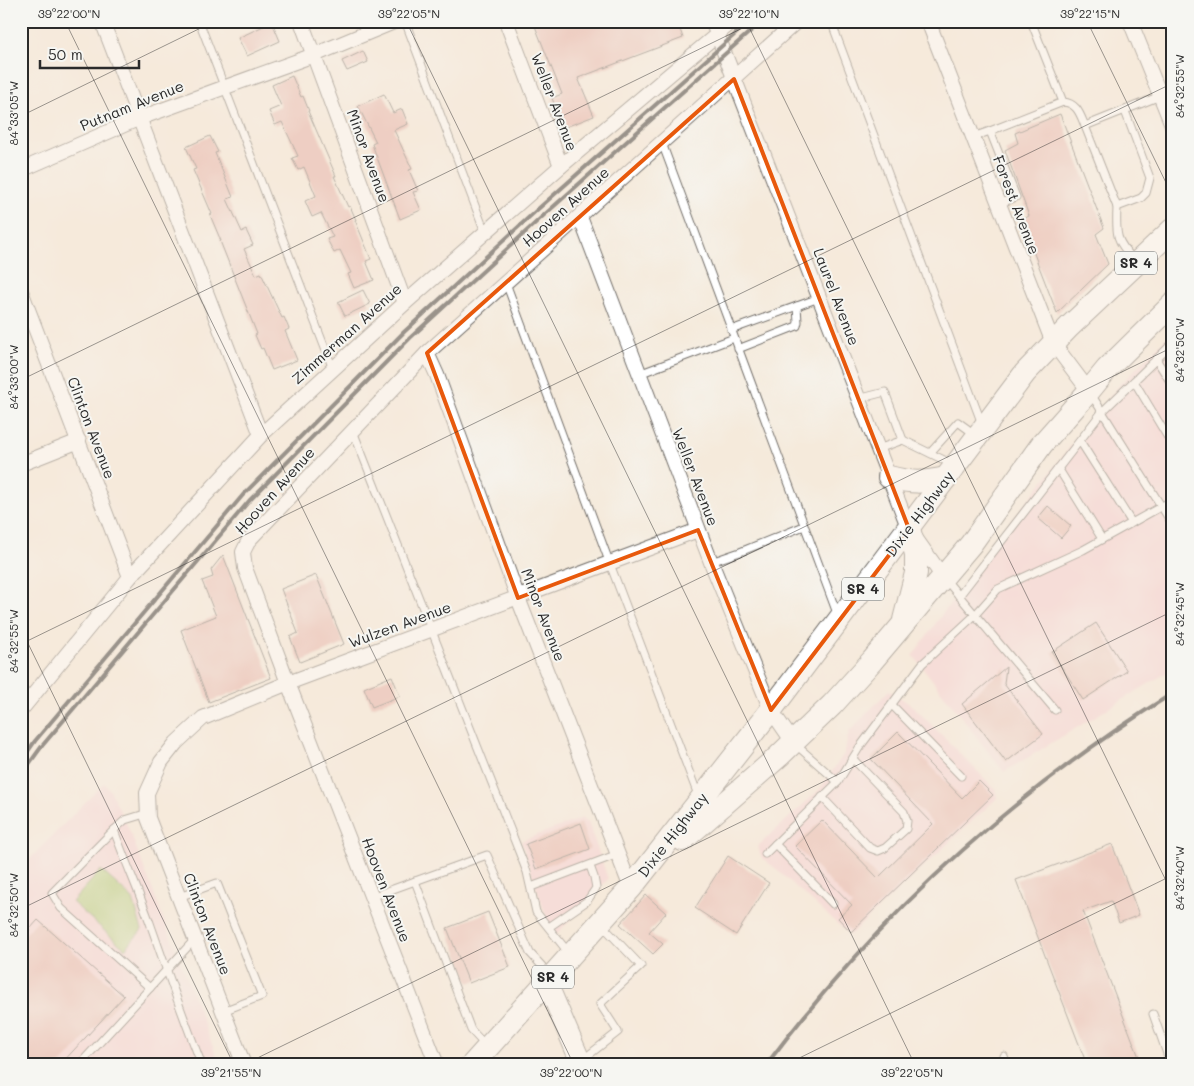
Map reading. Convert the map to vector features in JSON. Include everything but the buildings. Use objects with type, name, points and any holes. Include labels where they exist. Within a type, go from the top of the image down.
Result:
[{"type":"main road","name":"Dixie Highway","points":[[480,1057],[631,888],[771,710],[1025,373],[1053,343],[1173,228]]},
{"type":"main road","name":"Dixie Highway","points":[[631,888],[832,705],[972,544],[1042,444],[1090,391],[1107,369],[1173,304]]},
{"type":"main road","points":[[888,477],[911,482],[928,482],[951,472]]},
{"type":"main road","points":[[904,624],[916,573],[916,554],[909,529]]},
{"type":"street","points":[[102,21],[261,435]]},
{"type":"street","name":"Minor Avenue","points":[[301,21],[405,302]]},
{"type":"street","name":"Putnam Avenue","points":[[21,170],[140,118],[314,55],[396,21]]},
{"type":"street","name":"Weller Avenue","points":[[506,21],[561,166]]},
{"type":"street","name":"Laurel Avenue","points":[[712,21],[909,529],[944,577]]},
{"type":"street","name":"Zimmerman Avenue","points":[[21,710],[130,577],[261,435],[405,302],[561,166],[733,21]]},
{"type":"street","points":[[734,79],[797,21]]},
{"type":"street","name":"Forest Avenue","points":[[928,21],[1053,343],[1090,391]]},
{"type":"street","points":[[1130,21],[1173,127]]},
{"type":"street","name":"Hooven Avenue","points":[[437,1065],[288,683],[245,568],[243,552],[249,540],[427,353],[734,79]]},
{"type":"street","name":"Weller Avenue","points":[[580,217],[698,530],[771,710],[793,742]]},
{"type":"street","name":"Clinton Avenue","points":[[21,291],[130,577]]},
{"type":"street","name":"Minor Avenue","points":[[427,353],[437,375],[518,598],[631,888]]},
{"type":"street","points":[[21,464],[79,440]]},
{"type":"street","name":"Wulzen Avenue","points":[[147,794],[161,762],[176,743],[203,718],[288,683],[698,530]]},
{"type":"street","name":"Clinton Avenue","points":[[147,794],[148,818],[244,1065]]},
{"type":"street","points":[[547,983],[581,1063]]},
{"type":"lane","points":[[199,21],[333,369]]},
{"type":"lane","points":[[405,21],[485,232]]},
{"type":"lane","points":[[831,21],[980,432]]},
{"type":"lane","points":[[1031,21],[1063,102]]},
{"type":"lane","points":[[1085,126],[1160,96]]},
{"type":"lane","points":[[973,137],[1063,102],[1075,106],[1118,207],[1118,239],[1136,263]]},
{"type":"lane","points":[[1118,207],[1141,198],[1146,193],[1150,178],[1125,111]]},
{"type":"lane","points":[[990,131],[1016,197],[999,204]]},
{"type":"lane","points":[[662,143],[839,620]]},
{"type":"lane","points":[[506,283],[700,800]]},
{"type":"lane","points":[[639,374],[819,298]]},
{"type":"lane","points":[[738,349],[797,326],[797,306]]},
{"type":"lane","points":[[959,596],[1102,412],[1173,343]]},
{"type":"lane","points":[[1156,359],[1173,386]]},
{"type":"lane","points":[[1134,381],[1173,446]]},
{"type":"lane","points":[[1090,391],[1173,525]]},
{"type":"lane","points":[[858,399],[885,392],[903,440],[930,453],[951,472]]},
{"type":"lane","points":[[930,453],[958,422],[980,432]]},
{"type":"lane","points":[[353,430],[528,872],[536,912],[571,956]]},
{"type":"lane","points":[[878,449],[903,440]]},
{"type":"lane","points":[[1080,441],[1132,523]]},
{"type":"lane","points":[[1058,468],[1102,540]]},
{"type":"lane","points":[[765,854],[838,782],[859,748],[922,664],[975,616],[998,589],[1083,550],[1173,500]]},
{"type":"lane","points":[[711,562],[804,526]]},
{"type":"lane","points":[[944,577],[1055,710]]},
{"type":"lane","points":[[892,705],[961,776]]},
{"type":"lane","points":[[793,742],[838,782]]},
{"type":"lane","points":[[822,797],[870,848],[878,851],[885,848],[906,829],[907,821],[904,812],[853,759]]},
{"type":"lane","points":[[148,813],[124,820],[52,893],[61,908],[150,988]]},
{"type":"lane","points":[[114,830],[202,1065]]},
{"type":"lane","points":[[775,844],[833,904]]},
{"type":"lane","points":[[531,887],[618,854]]},
{"type":"lane","points":[[372,897],[488,855],[530,953],[542,966],[547,983]]},
{"type":"lane","points":[[549,927],[587,901],[596,888],[590,866]]},
{"type":"lane","points":[[415,881],[480,1057]]},
{"type":"lane","points":[[179,897],[217,883],[262,996],[223,1011]]},
{"type":"lane","points":[[581,1063],[618,1032],[600,1004],[640,966],[600,923]]},
{"type":"lane","points":[[79,1065],[195,939]]},
{"type":"lane","points":[[1153,1014],[1171,1065]]},
{"type":"lane","points":[[1004,1056],[1007,1065]]},
{"type":"highlighted area","points":[[734,79],[909,529],[771,710],[698,530],[518,598],[427,353]]},
{"type":"shaded area","points":[[1173,332],[1173,669],[1004,772],[913,655],[989,549],[1121,383]]},
{"type":"shaded area","points":[[889,690],[914,707],[995,789],[997,798],[850,935],[761,856],[758,846],[819,790],[844,754],[849,732]]},
{"type":"shaded area","points":[[104,783],[111,792],[131,834],[220,1065],[21,1065],[21,868]]},
{"type":"shaded area","points":[[582,818],[588,822],[608,879],[553,938],[521,841]]},
{"type":"green space","points":[[101,870],[133,899],[142,930],[125,949],[72,902]]},
{"type":"railway","points":[[21,761],[35,741],[243,495],[404,332],[538,209],[750,21]]},
{"type":"railway","points":[[21,775],[42,746],[249,501],[410,338],[543,216],[762,21]]},
{"type":"railway","points":[[766,1065],[809,1010],[855,958],[902,908],[952,860],[1004,814],[1058,772],[1115,731],[1173,693]]}]
